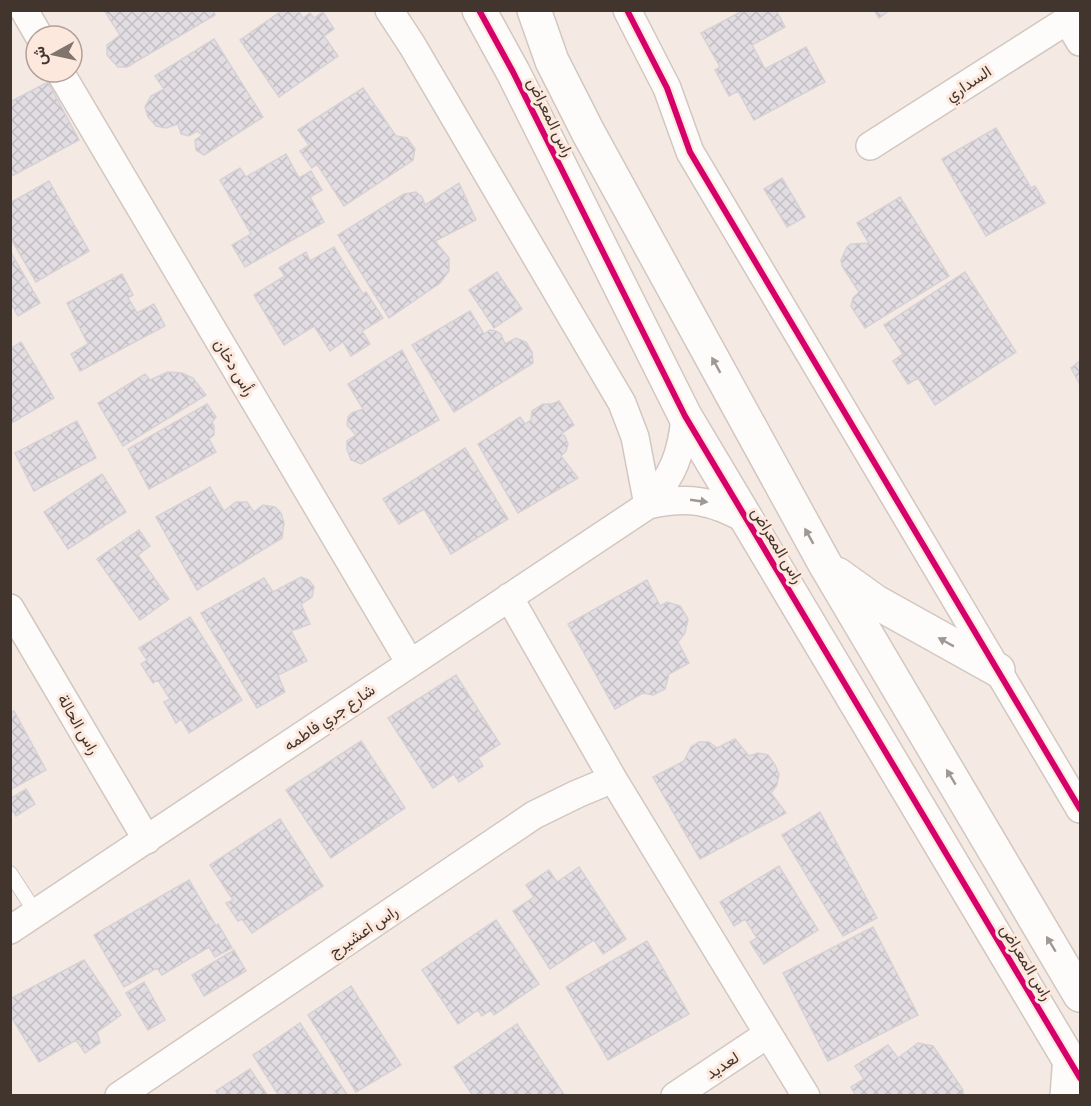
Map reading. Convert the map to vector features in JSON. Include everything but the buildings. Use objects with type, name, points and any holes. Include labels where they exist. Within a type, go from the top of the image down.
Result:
[{"type":"street","points":[[389,10],[412,45],[622,403],[635,437],[648,505]]},
{"type":"street","name":"راس المعراض","points":[[478,10],[513,72],[685,416],[1074,1067]]},
{"type":"street","name":"راس المعراض","points":[[534,10],[552,61],[588,132],[825,564],[1080,995]]},
{"type":"street","points":[[627,10],[667,88],[690,152],[1080,809]]},
{"type":"street","name":"السداري","points":[[870,146],[1076,25]]},
{"type":"street","name":"رأس دخان","points":[[67,84],[410,663]]},
{"type":"street","name":"شارع جري فاطمه","points":[[10,930],[648,505],[664,486],[676,464],[683,441],[685,416]]},
{"type":"street","name":"شارع جري فاطمه","points":[[648,505],[673,500],[699,500],[724,507],[747,520]]},
{"type":"street","points":[[825,564],[876,602],[998,670]]},
{"type":"street","points":[[509,597],[613,779],[806,1095]]},
{"type":"street","name":"راس الحالة","points":[[10,608],[147,840]]},
{"type":"street","name":"راس اعشيرج","points":[[119,1095],[534,816],[613,779]]},
{"type":"street","name":"لعديد","points":[[675,1095],[768,1035]]},
{"type":"street","points":[[1064,1095],[1074,1067]]},
{"type":"lane","points":[[10,873],[36,913]]},
{"type":"cycle path","points":[[479,10],[513,72],[685,416],[1080,1078]]},
{"type":"cycle path","points":[[627,10],[667,88],[690,152],[1080,809]]}]
